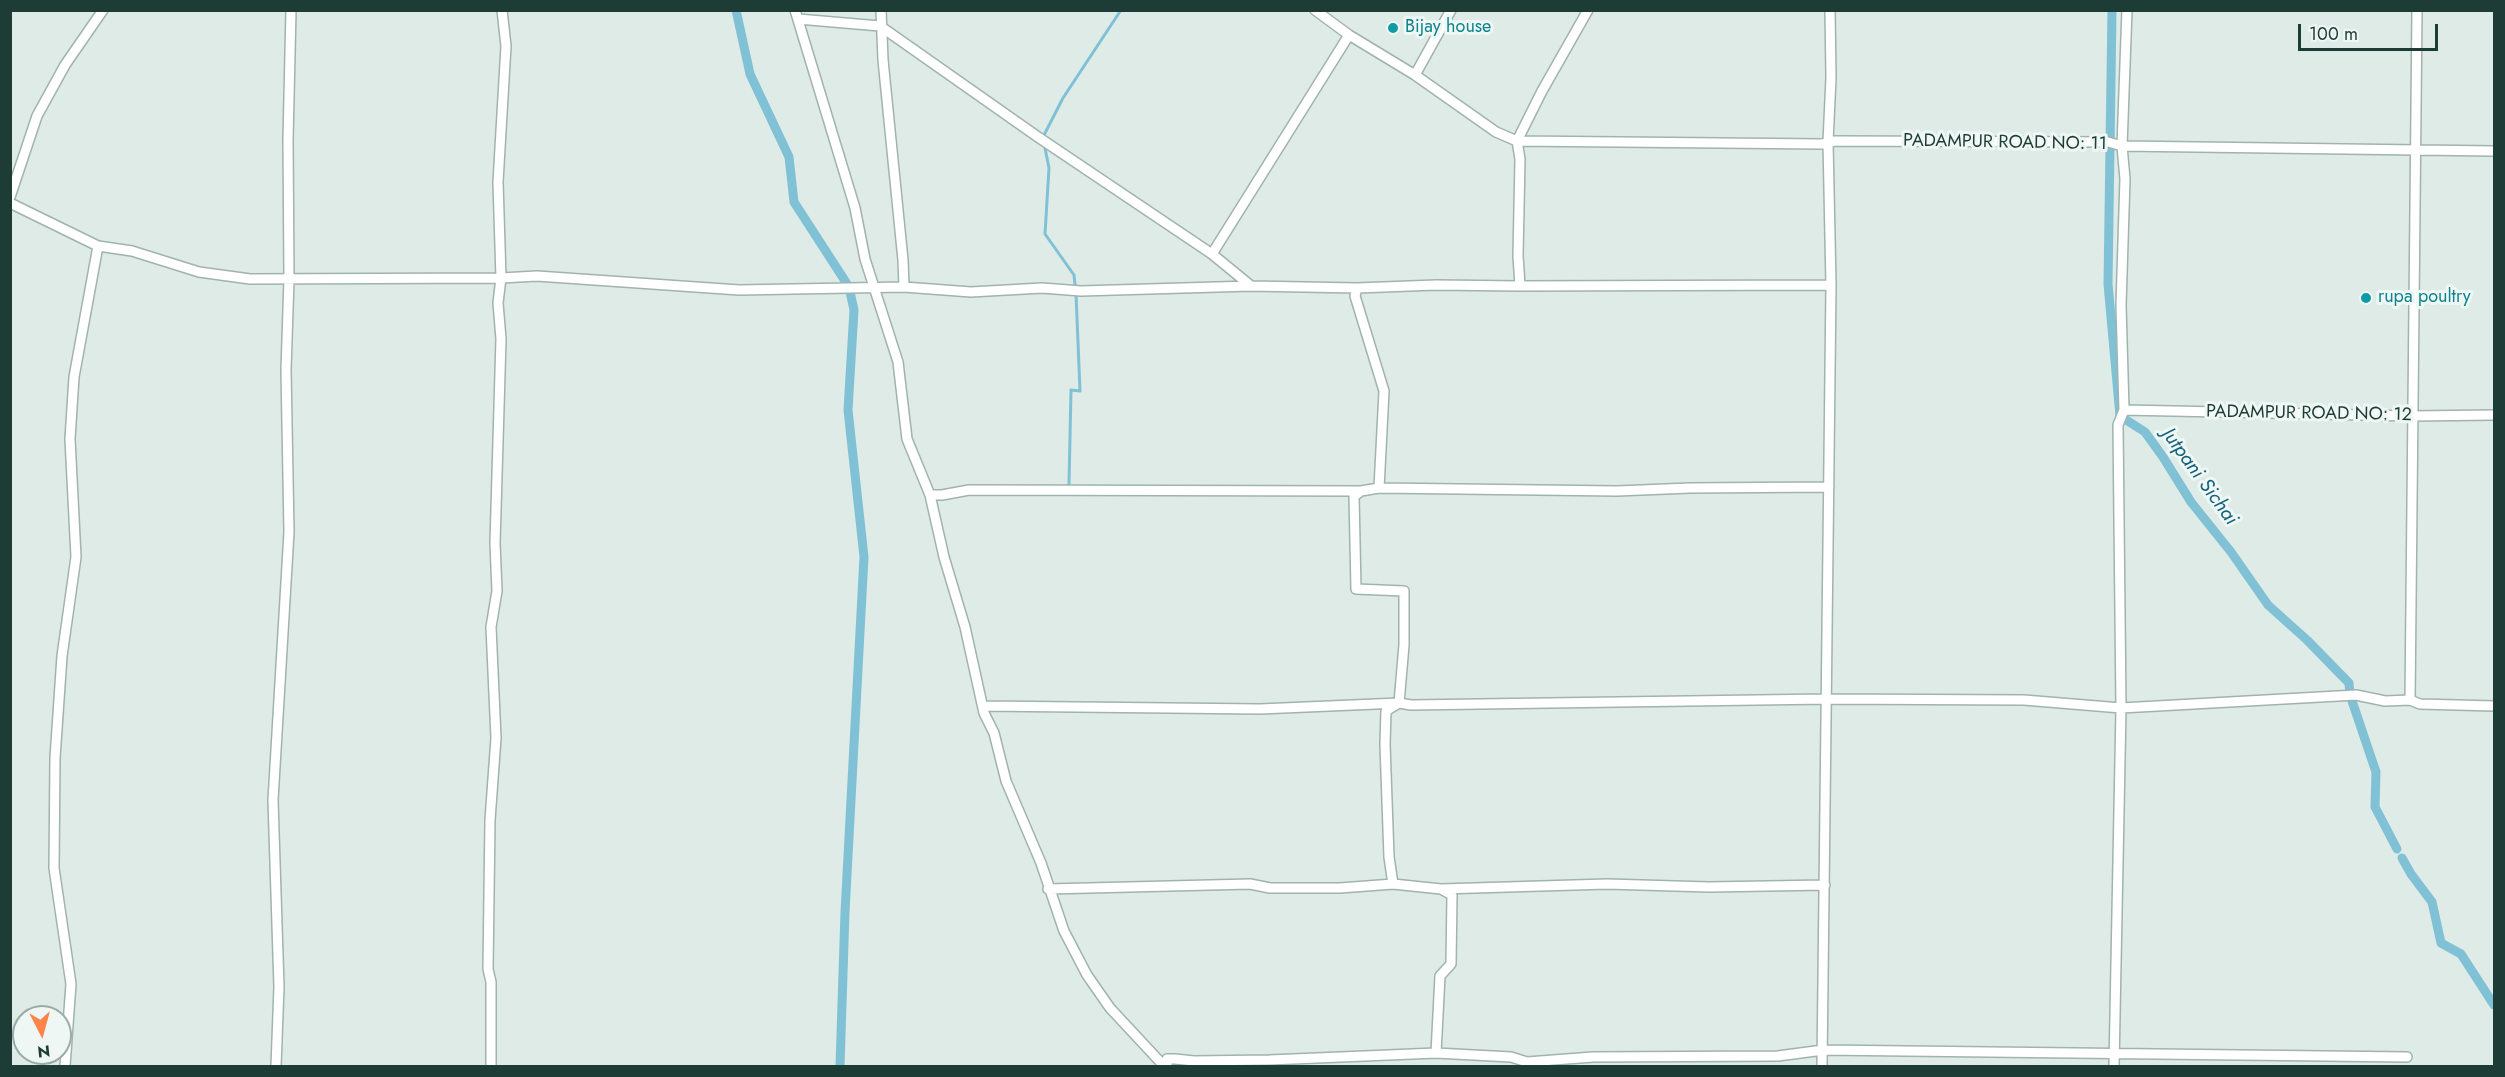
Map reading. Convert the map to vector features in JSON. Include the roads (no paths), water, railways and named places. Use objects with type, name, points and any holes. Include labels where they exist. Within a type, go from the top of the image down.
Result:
[{"type":"street","points":[[10,196],[37,116],[65,65],[103,10]]},
{"type":"street","points":[[276,1066],[279,987],[273,800],[289,532],[286,370],[291,10]]},
{"type":"street","points":[[491,1066],[491,982],[488,969],[490,820],[496,738],[491,627],[496,591],[495,543],[501,339],[498,303],[501,278],[498,182],[506,46],[501,10]]},
{"type":"street","points":[[881,10],[880,26],[904,287]]},
{"type":"street","points":[[1315,10],[1349,35],[1415,75],[1496,132],[1516,141]]},
{"type":"street","points":[[1415,75],[1451,10]]},
{"type":"street","points":[[1521,286],[1518,256],[1520,159],[1516,141],[1588,10]]},
{"type":"street","points":[[1822,1066],[1831,285],[1828,142],[1831,78],[1830,10]]},
{"type":"street","points":[[2114,1066],[2121,708],[2118,424],[2124,410],[2122,381],[2125,179],[2122,146],[2127,10]]},
{"type":"street","points":[[2410,700],[2417,10]]},
{"type":"street","points":[[1166,1066],[1110,1008],[1087,975],[1064,931],[1048,890],[1041,863],[1006,781],[994,734],[984,713],[930,495],[907,440],[898,363],[877,288],[865,259],[855,208],[796,15],[880,26],[1051,146],[1212,254],[1251,286]]},
{"type":"street","points":[[1212,254],[1349,35]]},
{"type":"street","name":"PADAMPUR ROAD NO: 11","points":[[1516,141],[1583,143],[2108,142],[2122,146],[2494,151]]},
{"type":"street","points":[[10,203],[98,246],[132,251],[200,272],[249,279],[537,276],[739,290],[918,287],[971,292],[1042,288],[1080,291],[1251,286],[1357,288],[1437,285],[1831,285]]},
{"type":"street","points":[[65,1066],[71,984],[54,868],[55,758],[62,656],[76,556],[70,439],[74,377],[98,246]]},
{"type":"street","points":[[1357,288],[1355,296],[1384,391],[1379,488]]},
{"type":"street","name":"PADAMPUR ROAD NO: 12","points":[[2124,410],[2413,416],[2494,415]]},
{"type":"street","points":[[930,495],[969,490],[1361,491],[1379,488],[1617,491],[1829,487]]},
{"type":"street","points":[[1361,491],[1354,496],[1356,589],[1404,591],[1404,645],[1399,703]]},
{"type":"street","points":[[984,706],[1260,709],[1399,703],[1411,705],[1826,699],[2024,700],[2121,708],[2350,695],[2385,701],[2410,700],[2420,704],[2494,706]]},
{"type":"street","points":[[1393,884],[1389,857],[1385,733],[1386,711],[1399,703]]},
{"type":"street","points":[[1048,890],[1250,884],[1270,888],[1340,888],[1393,884],[1441,889],[1607,884],[1709,887],[1825,885]]},
{"type":"street","points":[[1436,1053],[1440,976],[1451,964],[1452,896],[1441,889]]},
{"type":"street","points":[[1166,1066],[1167,1059],[1269,1060],[1436,1053],[1511,1057],[1527,1064],[1593,1058],[1778,1056],[1823,1050],[2408,1057]]},
{"type":"waterway","points":[[736,10],[750,74],[789,157],[794,202],[849,287],[854,310],[848,410],[864,557],[845,912],[840,1066]]},
{"type":"waterway","points":[[1043,137],[1063,98],[1121,10]]},
{"type":"waterway","name":"Jutpani Sichai","points":[[2112,10],[2108,284],[2120,416],[2145,432],[2191,502],[2231,552],[2268,605],[2307,640],[2349,683],[2350,695],[2376,772],[2375,807],[2397,849]]},
{"type":"waterway","points":[[1044,143],[1049,168],[1045,234],[1074,275],[1076,294],[1080,391],[1071,390],[1069,484]]},
{"type":"waterway","name":"Jutpani Sichai","points":[[2402,858],[2432,902],[2441,943],[2461,954],[2494,1005]]},
{"type":"place","name":"Bijay house","points":[[1393,28]]},
{"type":"place","name":"rupa poultry","points":[[2366,298]]}]
